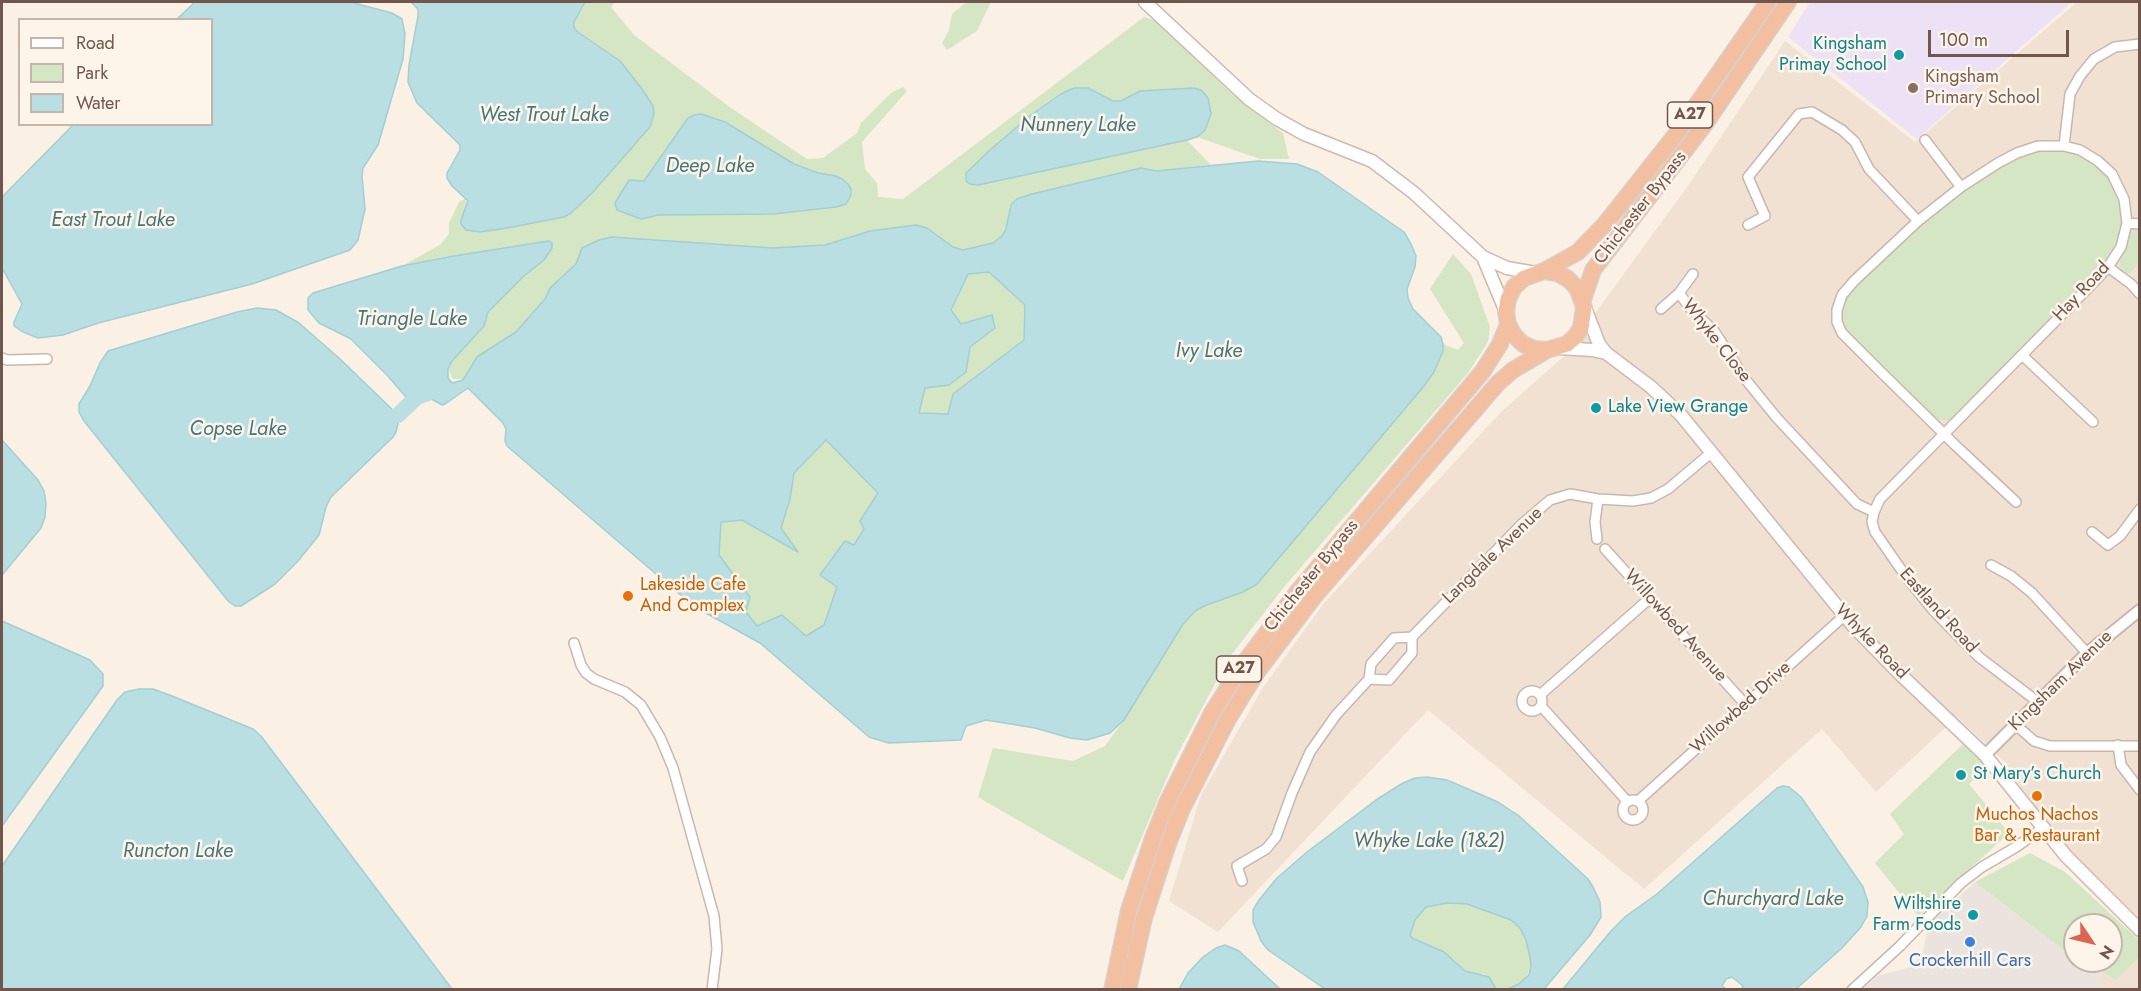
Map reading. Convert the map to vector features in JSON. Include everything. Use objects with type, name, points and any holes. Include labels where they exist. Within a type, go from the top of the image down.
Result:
[{"type":"highway","name":"Chichester Bypass","points":[[1540,272],[1578,252],[1605,224],[1677,132],[1768,2]]},
{"type":"highway","name":"Chichester Bypass","points":[[1584,303],[1593,270],[1705,124],[1788,2]]},
{"type":"highway","points":[[1540,272],[1557,273],[1568,279],[1577,288],[1584,303],[1584,318],[1575,337],[1567,344],[1552,349],[1534,349],[1523,344],[1514,335],[1507,318],[1508,299],[1514,287],[1524,278],[1540,272]]},
{"type":"highway","name":"Chichester Bypass","points":[[1112,990],[1129,910],[1153,838],[1167,803],[1212,713],[1239,670],[1299,590],[1483,371],[1500,344],[1507,318]]},
{"type":"highway","name":"Chichester Bypass","points":[[1128,990],[1144,918],[1182,809],[1228,719],[1257,672],[1313,598],[1498,383],[1513,370],[1552,349]]},
{"type":"main road","points":[[1145,2],[1249,99],[1277,119],[1304,134],[1372,161],[1414,193],[1483,258],[1507,268],[1540,272]]},
{"type":"main road","points":[[1483,258],[1507,318]]},
{"type":"main road","name":"Whyke Road","points":[[1584,303],[1599,344],[1606,353],[1651,387],[1680,414],[1844,616],[1900,674],[1985,755],[2074,864],[2139,930]]},
{"type":"main road","name":"Whyke Road","points":[[1552,349],[1592,350],[1606,353]]},
{"type":"street","points":[[2064,146],[2070,94],[2080,76],[2094,59],[2115,47],[2139,44]]},
{"type":"street","points":[[1748,225],[1770,215],[1748,177],[1800,114],[1812,112],[1842,130],[1856,142],[1869,169],[1918,221]]},
{"type":"street","points":[[1925,140],[1961,187]]},
{"type":"street","name":"Hay Road","points":[[1874,512],[1880,499],[2022,355],[2108,267],[2121,248],[2127,223],[2124,199],[2112,174],[2089,156],[2064,146],[2038,146],[1998,163],[1961,187],[1918,221],[1842,295],[1837,309],[1837,322],[1842,333],[1944,434]]},
{"type":"street","points":[[2127,223],[2139,224]]},
{"type":"street","points":[[2108,267],[2131,284],[2139,294]]},
{"type":"street","name":"Whyke Close","points":[[1661,309],[1679,293],[1693,274]]},
{"type":"street","name":"Whyke Close","points":[[1679,293],[1690,308],[1714,331],[1746,380],[1776,417],[1857,504],[1874,512]]},
{"type":"street","points":[[2022,355],[2093,422]]},
{"type":"street","points":[[2,358],[7,360],[47,358]]},
{"type":"street","points":[[1944,434],[2016,502]]},
{"type":"street","name":"Langdale Avenue","points":[[1370,679],[1389,680],[1412,653],[1412,638],[1522,524],[1550,500],[1570,494],[1598,499],[1633,501],[1651,498],[1668,489],[1712,452]]},
{"type":"street","points":[[1597,539],[1595,522],[1598,499]]},
{"type":"street","points":[[2092,532],[2108,545],[2120,536],[2139,509]]},
{"type":"street","name":"Eastland Road","points":[[1874,512],[1872,522],[1875,532],[1906,578],[1933,610],[1979,657],[2038,702]]},
{"type":"street","name":"Willowbed Avenue","points":[[1605,549],[1745,704]]},
{"type":"street","points":[[1991,565],[2011,576],[2032,593],[2088,653]]},
{"type":"street","name":"Willowbed Drive","points":[[1648,599],[1539,695],[1529,691],[1523,695],[1521,702],[1522,707],[1528,711],[1537,711],[1541,706],[1628,801],[1623,807],[1624,815],[1633,820],[1638,819],[1643,813],[1642,805],[1638,801],[1844,616]]},
{"type":"street","name":"Kingsham Avenue","points":[[1985,755],[2109,633],[2139,610]]},
{"type":"street","name":"Langdale Avenue","points":[[1242,881],[1237,866],[1266,849],[1276,837],[1310,753],[1336,716],[1370,679],[1371,664],[1394,638],[1412,638]]},
{"type":"street","points":[[574,643],[586,673],[594,679],[625,692],[641,705],[660,737],[673,768],[714,916],[717,949],[712,990]]},
{"type":"street","points":[[1539,695],[1542,701],[1541,706]]},
{"type":"street","points":[[2016,724],[2039,744],[2050,746],[2139,746]]},
{"type":"street","points":[[2118,745],[2121,765],[2139,790]]},
{"type":"street","points":[[1628,801],[1638,801]]},
{"type":"street","points":[[1852,990],[1900,946],[1961,882],[2043,828]]},
{"type":"shaded area","name":"Kingsham Primary School","points":[[1810,2],[2072,2],[1917,139],[1788,37]]},
{"type":"shaded area","points":[[2077,2],[2139,2],[2139,918],[2068,849],[2022,789],[2005,762],[1957,717],[1876,792],[1822,729],[1644,889],[1428,710],[1218,932],[1169,901],[1201,795],[1262,689],[1324,603],[1502,411],[1564,356],[1690,183],[1785,41],[1915,142]]},
{"type":"shaded area","points":[[1975,882],[2063,949],[2063,973],[2101,973],[2097,981],[2108,989],[1862,990],[1877,976],[1911,967],[1922,955],[1929,924]]},
{"type":"shaded area","points":[[2139,958],[2139,989],[2108,989],[2096,981],[2101,973],[2116,980]]},
{"type":"green space","points":[[585,2],[615,2],[611,7],[634,35],[731,108],[807,159],[823,158],[857,133],[861,123],[891,93],[903,87],[907,91],[862,142],[865,169],[877,183],[878,197],[903,199],[1144,17],[1157,21],[1233,95],[1283,133],[1289,159],[1260,159],[1197,137],[1204,130],[1201,90],[1194,88],[1134,93],[1121,101],[1113,101],[1096,92],[1061,94],[1031,115],[990,150],[978,185],[1187,140],[1211,165],[1156,171],[1141,168],[1017,199],[1010,205],[1006,229],[1002,236],[993,243],[963,250],[953,247],[916,225],[870,231],[825,245],[773,248],[611,237],[582,248],[576,264],[551,288],[545,299],[516,332],[477,357],[465,379],[453,379],[448,369],[452,361],[483,326],[487,312],[544,260],[448,256],[402,266],[440,245],[449,234],[449,223],[459,202],[466,198],[467,205],[463,215],[480,232],[564,217],[641,139],[653,119],[653,106],[620,61],[574,28],[574,22]]},
{"type":"green space","points":[[991,2],[977,31],[947,50],[942,43],[949,30],[952,14],[964,4]]},
{"type":"green space","points":[[2055,149],[2086,157],[2110,181],[2120,205],[2121,221],[2115,248],[2105,264],[1952,421],[1935,419],[1848,332],[1843,324],[1842,302],[1848,292],[1894,248],[1961,193],[2003,165],[2031,152]]},
{"type":"green space","points":[[2139,228],[2139,263],[2130,273],[2127,273],[2120,266],[2119,259],[2129,234]]},
{"type":"green space","points":[[1453,254],[1471,274],[1490,327],[1488,342],[1468,373],[1284,587],[1228,659],[1175,759],[1123,881],[978,797],[993,748],[1073,761],[1105,746],[1124,720],[1183,624],[1195,611],[1243,592],[1257,583],[1424,386],[1434,372],[1443,351],[1443,344],[1458,350],[1464,343],[1430,289]]},
{"type":"green space","points":[[989,272],[1025,305],[1024,340],[954,394],[948,414],[918,413],[925,388],[949,385],[970,347],[995,328],[961,324],[951,310],[968,274]]},
{"type":"green space","points":[[826,440],[878,493],[860,520],[864,529],[854,545],[820,575],[837,587],[824,625],[806,636],[757,626],[746,612],[719,555],[721,521],[741,520],[797,551],[781,528],[790,499],[794,473]]},
{"type":"green space","points":[[1963,744],[1987,767],[1969,784],[2009,833],[1918,916],[1875,863],[1904,834],[1890,814]]},
{"type":"green space","points":[[2030,853],[2065,872],[2110,913],[2063,913],[2063,949],[1975,882]]},
{"type":"green space","points":[[1447,903],[1483,908],[1511,920],[1520,928],[1526,940],[1531,967],[1525,980],[1512,988],[1496,989],[1484,974],[1472,974],[1465,971],[1453,959],[1412,938],[1410,929],[1426,907]]},
{"type":"green space","points":[[2123,925],[2139,940],[2139,958],[2116,980],[2104,973],[2123,973]]},
{"type":"water","name":"East Trout Lake","points":[[195,2],[350,2],[392,13],[402,19],[405,34],[403,59],[378,145],[363,168],[365,209],[358,240],[350,250],[252,284],[98,323],[63,335],[38,338],[23,332],[14,326],[22,304],[2,268],[2,197],[72,126],[213,126],[213,18],[178,18]]},
{"type":"water","name":"West Trout Lake","points":[[411,2],[585,2],[574,22],[574,28],[620,61],[642,89],[653,106],[654,113],[650,127],[592,193],[564,217],[480,232],[466,230],[461,220],[468,201],[447,178],[447,173],[460,150],[460,145],[417,103],[408,82],[418,16],[418,9]]},
{"type":"water","name":"Nunnery Lake","points":[[1074,88],[1088,88],[1113,101],[1121,101],[1140,91],[1194,88],[1201,90],[1208,98],[1211,114],[1205,130],[1197,137],[1187,140],[978,185],[966,181],[966,173],[990,150],[1031,115],[1061,94]]},
{"type":"water","name":"Deep Lake","points":[[701,114],[725,122],[794,164],[842,179],[851,189],[851,195],[846,204],[773,214],[658,215],[641,219],[617,210],[615,203],[629,180],[644,181],[688,118]]},
{"type":"water","name":"Ivy Lake","points":[[1258,161],[1297,164],[1318,172],[1404,232],[1416,256],[1415,267],[1407,289],[1408,298],[1413,309],[1441,337],[1443,351],[1434,372],[1424,386],[1257,584],[1195,611],[1183,624],[1124,720],[1110,733],[1087,740],[986,720],[966,726],[961,740],[889,743],[869,737],[760,643],[704,612],[678,593],[507,446],[506,429],[503,423],[468,388],[442,405],[428,397],[415,404],[411,403],[351,339],[319,323],[308,310],[308,298],[313,293],[402,266],[549,241],[552,243],[552,248],[544,260],[524,276],[488,312],[484,326],[452,361],[448,369],[448,378],[452,383],[463,380],[477,357],[516,332],[545,299],[550,288],[576,264],[582,248],[599,240],[611,237],[773,248],[825,245],[870,231],[916,225],[927,228],[953,247],[963,250],[993,243],[1002,236],[1006,229],[1011,205],[1017,199],[1141,168],[1156,171]],"holes":[[[989,272],[1025,305],[1024,340],[953,394],[948,414],[919,413],[925,388],[949,385],[966,372],[970,347],[995,328],[992,315],[961,324],[951,310],[968,274]],[[826,440],[878,493],[860,521],[864,529],[854,545],[845,541],[820,575],[837,587],[824,625],[806,636],[782,615],[757,626],[746,612],[750,597],[719,555],[721,522],[742,520],[798,552],[781,528],[790,499],[794,473]]]},
{"type":"water","name":"Copse Lake","points":[[257,308],[276,310],[299,323],[398,415],[399,420],[393,437],[331,497],[319,535],[298,561],[275,584],[241,606],[235,606],[229,602],[84,421],[79,412],[79,404],[108,351]]},
{"type":"water","points":[[2,440],[38,480],[44,491],[46,503],[41,528],[2,575]]},
{"type":"water","points":[[2,621],[90,660],[103,674],[103,686],[2,826]]},
{"type":"water","name":"Runcton Lake","points":[[153,689],[172,696],[253,729],[261,736],[452,989],[2,989],[2,866],[117,700],[125,692]]},
{"type":"water","name":"Whyke Lake (1&2)","points":[[1415,778],[1447,780],[1498,802],[1519,816],[1588,879],[1593,887],[1600,902],[1601,917],[1590,935],[1544,989],[1508,989],[1519,984],[1529,975],[1531,967],[1526,940],[1520,928],[1511,920],[1467,904],[1447,903],[1426,907],[1415,920],[1410,935],[1444,952],[1465,971],[1489,977],[1496,989],[1325,989],[1268,950],[1261,941],[1253,922],[1253,910],[1277,878],[1307,852],[1376,800],[1403,783]]},
{"type":"water","name":"Churchyard Lake","points":[[1789,787],[1801,797],[1863,887],[1868,902],[1867,916],[1861,927],[1842,948],[1796,989],[1742,989],[1743,986],[1732,977],[1726,979],[1722,986],[1726,989],[1563,989],[1626,916],[1657,894],[1777,788]]},
{"type":"water","points":[[1225,945],[1239,951],[1280,989],[1179,989],[1188,973],[1203,957]]},
{"type":"waterway","points":[[398,415],[417,397],[428,393]]},
{"type":"place","name":"Kingsham Primay School","points":[[1899,55]]},
{"type":"place","name":"Kingsham Primary School","points":[[1913,88]]},
{"type":"place","name":"Lake View Grange","points":[[1596,408]]},
{"type":"place","name":"Lakeside Cafe And Complex","points":[[628,596]]},
{"type":"place","name":"St Mary’s Church","points":[[1961,775]]},
{"type":"place","name":"Muchos Nachos Bar & Restaurant","points":[[2037,796]]},
{"type":"place","name":"Wiltshire Farm Foods","points":[[1973,915]]},
{"type":"place","name":"Crockerhill Cars","points":[[1970,942]]},
{"type":"water label","name":"Triangle Lake","points":[[412,320]]}]
